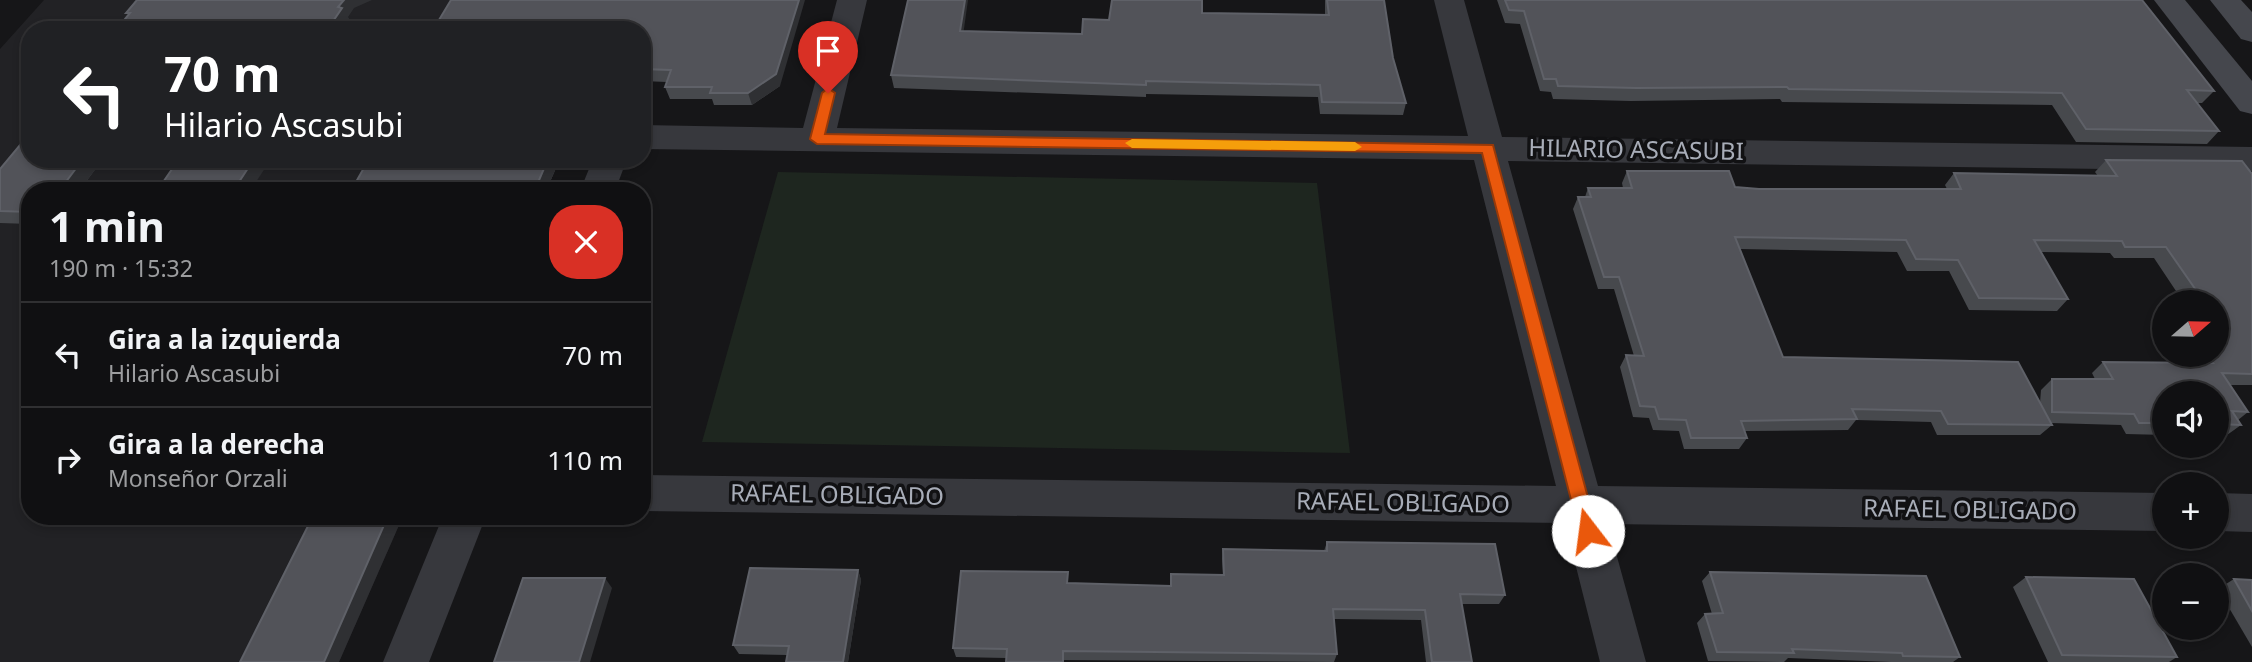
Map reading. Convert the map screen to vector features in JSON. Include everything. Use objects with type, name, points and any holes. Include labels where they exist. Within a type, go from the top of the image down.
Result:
[{"type":"street","points":[[817,139],[852,0]]},
{"type":"street","points":[[1449,0],[1623,662]]},
{"type":"street","points":[[2169,0],[2252,103]]},
{"type":"street","points":[[2225,0],[2252,32]]},
{"type":"street","name":"HILARIO ASCASUBI","points":[[651,137],[2252,159]]},
{"type":"street","name":"RAFAEL OBLIGADO","points":[[651,493],[2152,512]]},
{"type":"street","points":[[2229,512],[2252,513]]},
{"type":"street","points":[[406,662],[461,525]]},
{"type":"shaded area","points":[[44,0],[630,0],[621,21],[25,21]]},
{"type":"shaded area","points":[[21,26],[21,168],[556,168],[550,182],[21,182],[21,525],[399,525],[339,662],[0,662],[0,49]]},
{"type":"shaded area","points":[[778,172],[1317,183],[1350,453],[702,442]]},
{"type":"building","points":[[137,0],[344,0],[338,7],[342,8],[333,21],[123,21],[130,13],[126,13]]},
{"type":"building","points":[[451,0],[799,0],[776,74],[748,93],[710,93],[712,87],[665,87],[671,70],[651,69],[651,21],[438,21]]},
{"type":"building","points":[[908,0],[965,0],[960,31],[1082,34],[1083,19],[1109,20],[1112,0],[1202,0],[1202,13],[1329,15],[1327,0],[1384,0],[1393,58],[1406,103],[1322,102],[1320,85],[1146,81],[1146,85],[891,75]]},
{"type":"building","points":[[1505,0],[2142,0],[2214,91],[2187,90],[2219,131],[2086,129],[2062,93],[1787,87],[1558,86],[1556,79],[1544,79],[1524,11],[1509,10]]},
{"type":"building","points":[[21,144],[21,168],[76,168],[66,182],[21,182],[21,212],[0,211],[0,169]]},
{"type":"building","points":[[2106,160],[2242,161],[2252,174],[2252,374],[2222,373],[2227,381],[2152,381],[2152,423],[2139,423],[2134,414],[2052,412],[2052,379],[2113,379],[2103,362],[2152,362],[2152,368],[2230,368],[2230,290],[2196,290],[2166,247],[2125,247],[2122,241],[2034,240],[2068,299],[1979,298],[1958,260],[1916,259],[1906,240],[1735,237],[1783,357],[2018,362],[2052,425],[1948,424],[1941,411],[1852,409],[1857,419],[1741,421],[1747,438],[1691,438],[1686,420],[1659,419],[1655,407],[1640,406],[1626,355],[1644,356],[1619,277],[1604,277],[1578,197],[1591,197],[1588,188],[1632,188],[1627,171],[1729,171],[1735,187],[1759,189],[1961,189],[1954,173],[2117,176]]},
{"type":"building","points":[[173,168],[248,168],[239,182],[163,182]]},
{"type":"building","points":[[364,168],[544,168],[538,182],[356,182]]},
{"type":"building","points":[[2229,384],[2248,412],[2232,411],[2241,425],[2229,424]]},
{"type":"building","points":[[308,525],[384,525],[324,662],[240,662]]},
{"type":"building","points":[[1327,542],[1495,544],[1505,595],[1460,594],[1472,662],[1432,662],[1425,610],[1333,609],[1337,654],[1063,651],[1063,662],[1006,662],[1007,649],[953,648],[961,571],[1068,572],[1067,583],[1171,586],[1171,574],[1224,575],[1223,549],[1327,551]]},
{"type":"building","points":[[750,568],[858,570],[843,662],[786,662],[789,646],[733,645]]},
{"type":"building","points":[[1710,572],[1926,576],[1960,657],[1792,649],[1794,653],[1717,652],[1705,614],[1723,613]]},
{"type":"building","points":[[2026,577],[2134,579],[2152,612],[2152,640],[2168,640],[2177,657],[2062,655]]},
{"type":"building","points":[[523,578],[605,578],[579,662],[494,662]]},
{"type":"building","points":[[2234,579],[2252,580],[2252,611]]},
{"type":"slow traffic","points":[[1132,143],[1355,147]]},
{"type":"route","points":[[828,93],[817,139],[1488,148],[1588,531]]}]
